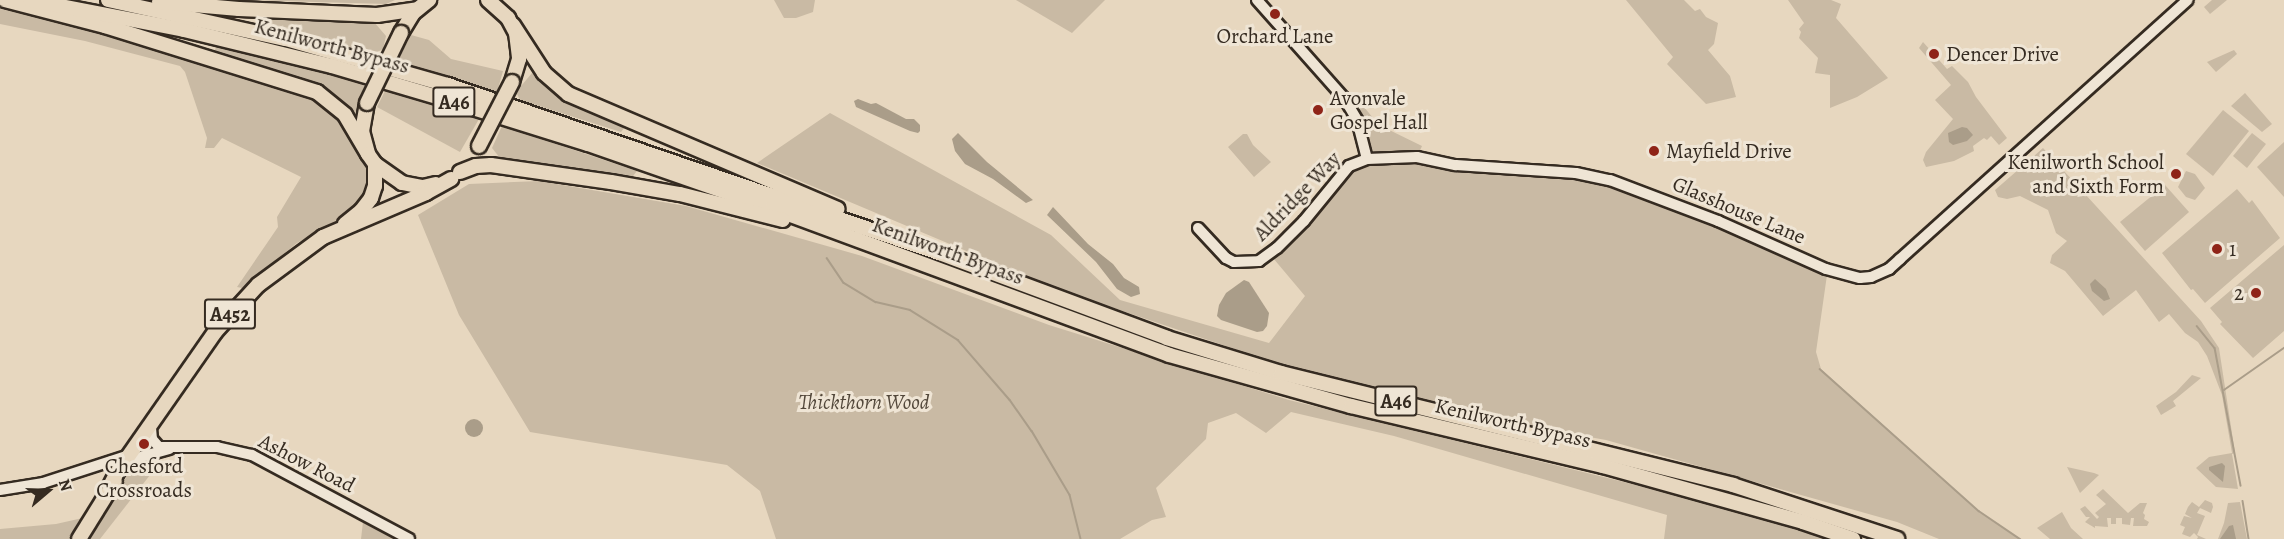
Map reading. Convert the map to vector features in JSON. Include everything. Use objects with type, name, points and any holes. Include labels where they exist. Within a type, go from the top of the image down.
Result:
[{"type":"highway","points":[[5,0],[105,26],[317,92],[345,115],[371,159],[395,180],[410,186],[423,187],[476,166],[491,165],[680,194],[866,243]]},
{"type":"highway","name":"Kenilworth Bypass","points":[[30,0],[184,30],[332,66],[441,98],[588,144],[866,243],[1169,355],[1351,406],[1614,469],[1803,522],[1853,539]]},
{"type":"highway","name":"Kenilworth Bypass","points":[[108,0],[286,39],[448,85],[902,240],[1167,338],[1281,373],[1733,484],[1897,539]]},
{"type":"highway","points":[[142,0],[239,9],[357,14],[392,14],[424,4]]},
{"type":"highway","points":[[488,0],[503,12],[513,25],[544,73],[568,94],[825,204],[902,240]]},
{"type":"highway","points":[[371,159],[362,131],[367,103],[401,33],[424,4]]},
{"type":"highway","points":[[456,175],[479,146],[517,70],[519,52],[513,25]]},
{"type":"highway","name":"A452","points":[[78,539],[113,480],[215,332],[243,300],[285,262],[336,231],[361,211],[371,198],[376,180],[371,159]]},
{"type":"highway","name":"A452","points":[[336,231],[426,193],[456,175]]},
{"type":"street","points":[[1257,0],[1344,98],[1357,120],[1367,159]]},
{"type":"street","name":"Glasshouse Lane","points":[[1367,159],[1417,158],[1470,166],[1576,173],[1610,180],[1718,221],[1826,269],[1860,278],[1871,277],[1889,269],[1900,260],[2188,0]]},
{"type":"street","name":"Aldridge Way","points":[[1198,228],[1226,258],[1234,262],[1259,261],[1277,248],[1304,221],[1346,169],[1367,159]]},
{"type":"street","points":[[151,426],[154,442],[159,447],[176,449]]},
{"type":"street","name":"Ashow Road","points":[[0,490],[43,483],[97,464],[129,457],[176,449],[227,448],[252,455],[409,539]]},
{"type":"street","points":[[97,464],[112,465],[113,480]]},
{"type":"green space","points":[[245,0],[395,0],[386,4]]},
{"type":"green space","points":[[774,0],[815,0],[813,12],[796,18],[784,18]]},
{"type":"green space","points":[[1016,0],[1105,0],[1072,33]]},
{"type":"green space","points":[[1626,0],[1684,0],[1695,11],[1700,9],[1706,17],[1718,23],[1714,44],[1708,50],[1730,76],[1736,97],[1706,104],[1667,64],[1673,57]]},
{"type":"green space","points":[[1788,0],[1831,0],[1841,4],[1836,18],[1888,78],[1857,97],[1830,108],[1830,75],[1815,73],[1818,58],[1799,38],[1801,32],[1799,29],[1804,23]]},
{"type":"green space","points":[[2212,0],[2227,0],[2210,14],[2204,7]]},
{"type":"green space","points":[[0,9],[121,36],[313,97],[336,113],[367,166],[371,184],[366,198],[333,223],[297,243],[242,288],[237,287],[278,227],[277,217],[301,177],[222,138],[214,148],[205,148],[207,138],[185,72],[180,66],[85,41],[0,24]]},
{"type":"green space","points":[[266,18],[374,22],[386,36],[383,49],[372,55],[264,27]]},
{"type":"green space","points":[[411,35],[429,40],[451,59],[503,71],[497,92],[397,61]]},
{"type":"green space","points":[[1923,42],[1947,69],[1952,66],[1968,82],[1976,97],[2007,138],[1999,145],[1991,136],[1987,140],[1984,138],[1973,146],[1974,151],[1954,161],[1926,167],[1923,160],[1926,152],[1953,119],[1935,100],[1951,85],[1919,48]]},
{"type":"green space","points":[[216,47],[352,79],[366,87],[354,116],[324,89],[214,53]]},
{"type":"green space","points":[[2234,50],[2237,54],[2216,72],[2207,62]]},
{"type":"green space","points":[[532,73],[568,102],[625,127],[621,132],[520,100],[516,92]]},
{"type":"green space","points":[[385,91],[479,119],[460,152],[377,107]]},
{"type":"green space","points":[[2245,93],[2272,124],[2262,132],[2231,106]]},
{"type":"green space","points":[[1353,94],[1379,125],[1422,146],[1417,157],[1367,159],[1346,101]]},
{"type":"green space","points":[[2223,110],[2249,131],[2213,176],[2186,154]]},
{"type":"green space","points":[[830,113],[1051,235],[1120,300],[1269,343],[1305,296],[1273,258],[1297,234],[1348,171],[1370,161],[1416,161],[1462,171],[1572,179],[1618,189],[1733,232],[1827,275],[1816,352],[1821,369],[1979,511],[2020,539],[1939,539],[1897,522],[1606,440],[1511,423],[1279,364],[1052,287],[757,163]]},
{"type":"green space","points":[[502,126],[637,171],[629,181],[500,158],[492,148]]},
{"type":"green space","points":[[2252,133],[2266,144],[2247,168],[2233,156]]},
{"type":"green space","points":[[1243,134],[1247,134],[1253,145],[1271,162],[1254,177],[1228,147]]},
{"type":"green space","points":[[2284,142],[2284,197],[2257,167]]},
{"type":"green space","points":[[2043,148],[2201,321],[2219,348],[2235,453],[2232,454],[2238,489],[2216,487],[2196,468],[2209,457],[2232,453],[2222,395],[2207,356],[2198,342],[2185,333],[2169,314],[2159,322],[2136,290],[2103,316],[2065,271],[2050,263],[2052,255],[2067,241],[2056,233],[2048,210],[2020,196],[2007,199],[1998,197],[1995,190]]},
{"type":"green space","points":[[2186,171],[2195,174],[2205,188],[2195,200],[2186,197],[2178,187]]},
{"type":"green space","name":"Thickthorn Wood","points":[[539,181],[686,206],[862,256],[1049,325],[1289,400],[1730,509],[1826,539],[1664,539],[1667,515],[1394,436],[1291,412],[1266,433],[1236,413],[1208,423],[1206,439],[1156,488],[1166,517],[1152,520],[1120,539],[776,539],[760,491],[727,465],[530,432],[459,315],[418,215],[469,184]]},
{"type":"green space","points":[[2165,185],[2189,212],[2145,251],[2120,222]]},
{"type":"green space","name":"1","points":[[2237,189],[2249,203],[2252,200],[2280,238],[2205,303],[2193,289],[2191,290],[2162,253]]},
{"type":"green space","name":"2","points":[[2284,245],[2284,331],[2253,358],[2220,324],[2222,322],[2210,308]]},
{"type":"green space","points":[[2192,375],[2201,378],[2173,401],[2176,406],[2161,415],[2156,406],[2176,392]]},
{"type":"green space","points":[[157,458],[150,475],[100,539],[87,539],[98,516],[136,464]]},
{"type":"green space","points":[[2067,467],[2094,473],[2099,475],[2080,493]]},
{"type":"green space","points":[[2103,489],[2128,513],[2140,503],[2147,503],[2143,513],[2144,519],[2149,522],[2147,526],[2133,526],[2134,518],[2131,518],[2130,525],[2122,524],[2122,518],[2116,518],[2116,524],[2111,524],[2111,518],[2107,518],[2108,527],[2095,526],[2095,528],[2085,522],[2090,517],[2086,517],[2080,509],[2085,506],[2097,519],[2099,517],[2095,513],[2106,504],[2096,495]]},
{"type":"green space","points":[[2205,500],[2212,503],[2213,507],[2211,513],[2200,508],[2197,513],[2205,516],[2197,535],[2206,539],[2197,539],[2194,533],[2190,537],[2182,534],[2185,527],[2180,525],[2184,516],[2192,518],[2185,514],[2188,507],[2192,502],[2199,507]]},
{"type":"green space","points":[[2240,502],[2247,539],[2218,539],[2228,503]]},
{"type":"green space","points":[[2062,512],[2071,528],[2083,539],[2050,539],[2037,528]]},
{"type":"green space","points":[[87,517],[75,539],[0,539],[0,529],[56,524]]},
{"type":"green space","points":[[363,522],[396,539],[361,539]]},
{"type":"shaded area","points":[[858,99],[871,104],[876,103],[906,119],[914,119],[920,125],[920,131],[918,133],[910,131],[856,107],[854,101]]},
{"type":"shaded area","points":[[1962,127],[1967,128],[1973,135],[1967,141],[1953,145],[1949,142],[1948,133]]},
{"type":"shaded area","points":[[958,133],[987,162],[1033,200],[1026,203],[993,179],[965,164],[955,151],[952,139]]},
{"type":"shaded area","points":[[1053,207],[1088,244],[1113,264],[1124,278],[1139,287],[1140,294],[1131,297],[1117,289],[1096,262],[1047,215]]},
{"type":"shaded area","points":[[2095,279],[2106,289],[2110,299],[2104,301],[2092,291],[2090,284]]},
{"type":"shaded area","points":[[1244,280],[1249,282],[1269,313],[1267,326],[1263,331],[1257,332],[1221,320],[1217,316],[1219,305],[1226,293]]},
{"type":"shaded area","points":[[470,419],[478,419],[483,424],[481,435],[470,437],[465,432],[465,424]]},
{"type":"shaded area","points":[[2222,463],[2225,466],[2223,482],[2209,470],[2209,467]]},
{"type":"shaded area","points":[[2233,525],[2236,539],[2220,539],[2229,526]]},
{"type":"waterway","points":[[827,258],[844,283],[876,302],[910,310],[958,340],[1010,400],[1032,431],[1070,495],[1081,539]]},
{"type":"waterway","points":[[2197,326],[2215,348],[2241,486]]},
{"type":"waterway","points":[[2224,390],[2284,348]]},
{"type":"waterway","points":[[1820,369],[1979,511],[2020,539]]},
{"type":"waterway","points":[[2243,501],[2249,539]]},
{"type":"place","name":"Orchard Lane","points":[[1275,14]]},
{"type":"place","name":"Dencer Drive","points":[[1934,54]]},
{"type":"place","name":"Avonvale Gospel Hall","points":[[1318,110]]},
{"type":"place","name":"Mayfield Drive","points":[[1654,151]]},
{"type":"place","name":"Kenilworth School and Sixth Form","points":[[2176,174]]},
{"type":"place","name":"1","points":[[2217,249]]},
{"type":"place","name":"2","points":[[2256,293]]},
{"type":"place","name":"Chesford Crossroads","points":[[144,444]]}]
